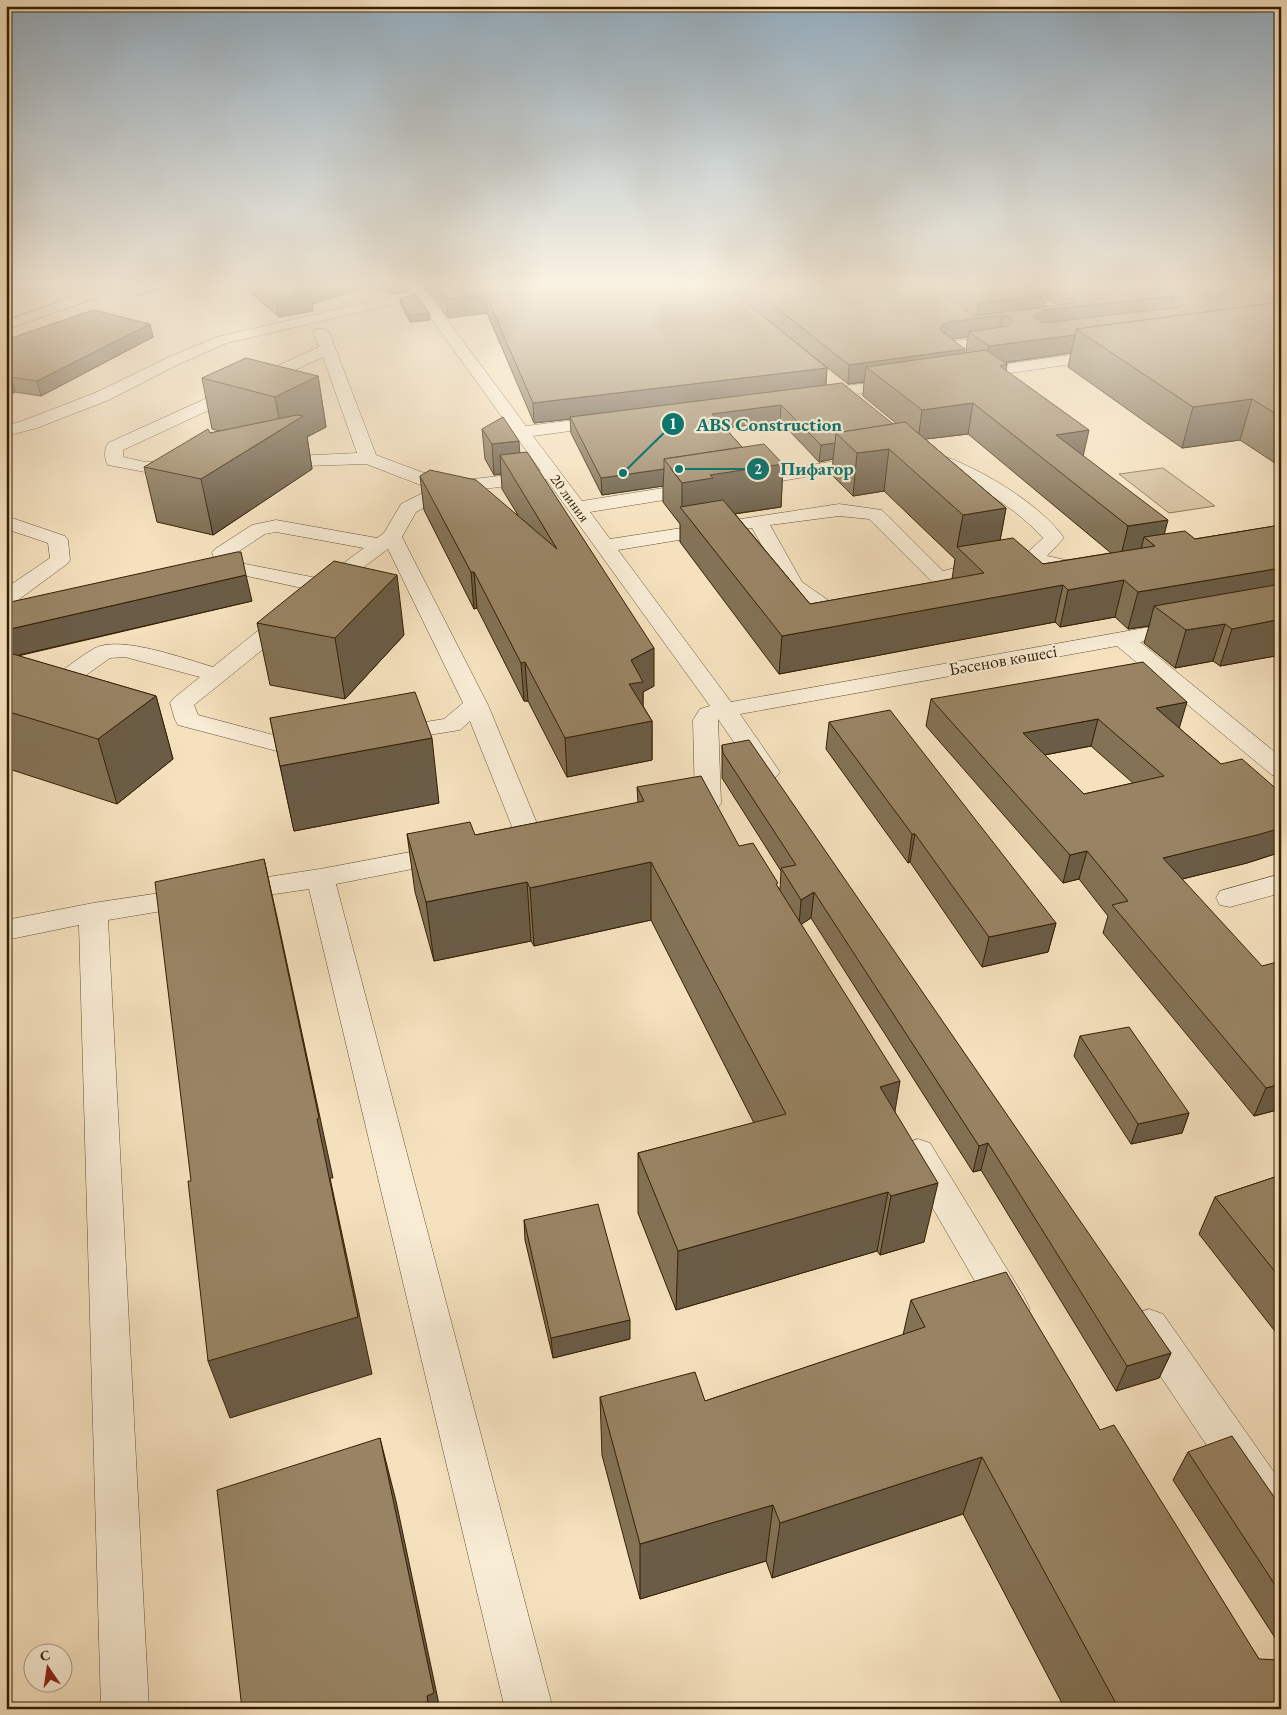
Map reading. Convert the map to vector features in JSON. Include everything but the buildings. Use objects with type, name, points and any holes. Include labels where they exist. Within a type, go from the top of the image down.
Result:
[{"type":"street","points":[[6,431],[31,424],[103,396],[163,366]]},
{"type":"street","points":[[203,465],[145,467],[114,461],[114,447],[291,366]]},
{"type":"street","points":[[334,366],[368,458]]},
{"type":"street","name":"20 линия","points":[[473,366],[725,710],[787,800]]},
{"type":"street","points":[[973,366],[981,372]]},
{"type":"street","points":[[956,376],[1025,366]]},
{"type":"street","points":[[826,379],[857,404]]},
{"type":"street","points":[[793,398],[918,381]]},
{"type":"street","points":[[521,432],[618,420]]},
{"type":"street","points":[[915,453],[989,484],[1037,518],[1054,538],[1032,559]]},
{"type":"street","points":[[577,508],[890,457]]},
{"type":"street","points":[[251,463],[368,458],[446,488]]},
{"type":"street","points":[[187,720],[182,703],[326,586],[387,541],[408,508],[446,488],[552,474]]},
{"type":"street","points":[[605,546],[839,510],[875,514],[932,582],[996,563],[1032,559],[1066,567],[1096,571],[1106,570]]},
{"type":"street","points":[[758,521],[794,586],[831,612],[867,607]]},
{"type":"street","points":[[6,522],[58,540],[60,560],[6,598]]},
{"type":"street","points":[[326,586],[226,566],[222,553],[259,529],[276,526],[387,541]]},
{"type":"street","points":[[6,930],[93,913],[320,878],[515,841],[476,705],[387,541]]},
{"type":"street","name":"Бәсенов көшесі","points":[[704,813],[704,720],[709,714],[1206,624]]},
{"type":"street","points":[[1122,639],[1281,770]]},
{"type":"street","points":[[106,699],[70,690],[71,676],[104,652],[125,650],[218,675]]},
{"type":"street","points":[[374,737],[451,724],[476,705]]},
{"type":"street","points":[[160,713],[296,749],[325,744]]},
{"type":"street","points":[[320,878],[529,1709]]},
{"type":"street","points":[[1230,898],[1281,883]]},
{"type":"street","points":[[93,913],[125,1709]]},
{"type":"street","points":[[903,1128],[1026,1333]]},
{"type":"street","points":[[1129,1298],[1281,1519]]},
{"type":"shaded area","points":[[1163,468],[1215,506],[1169,513],[1119,474]]},
{"type":"place","name":"Пифагор","points":[[679,469]]},
{"type":"place","name":"ABS Construction","points":[[623,473]]}]
